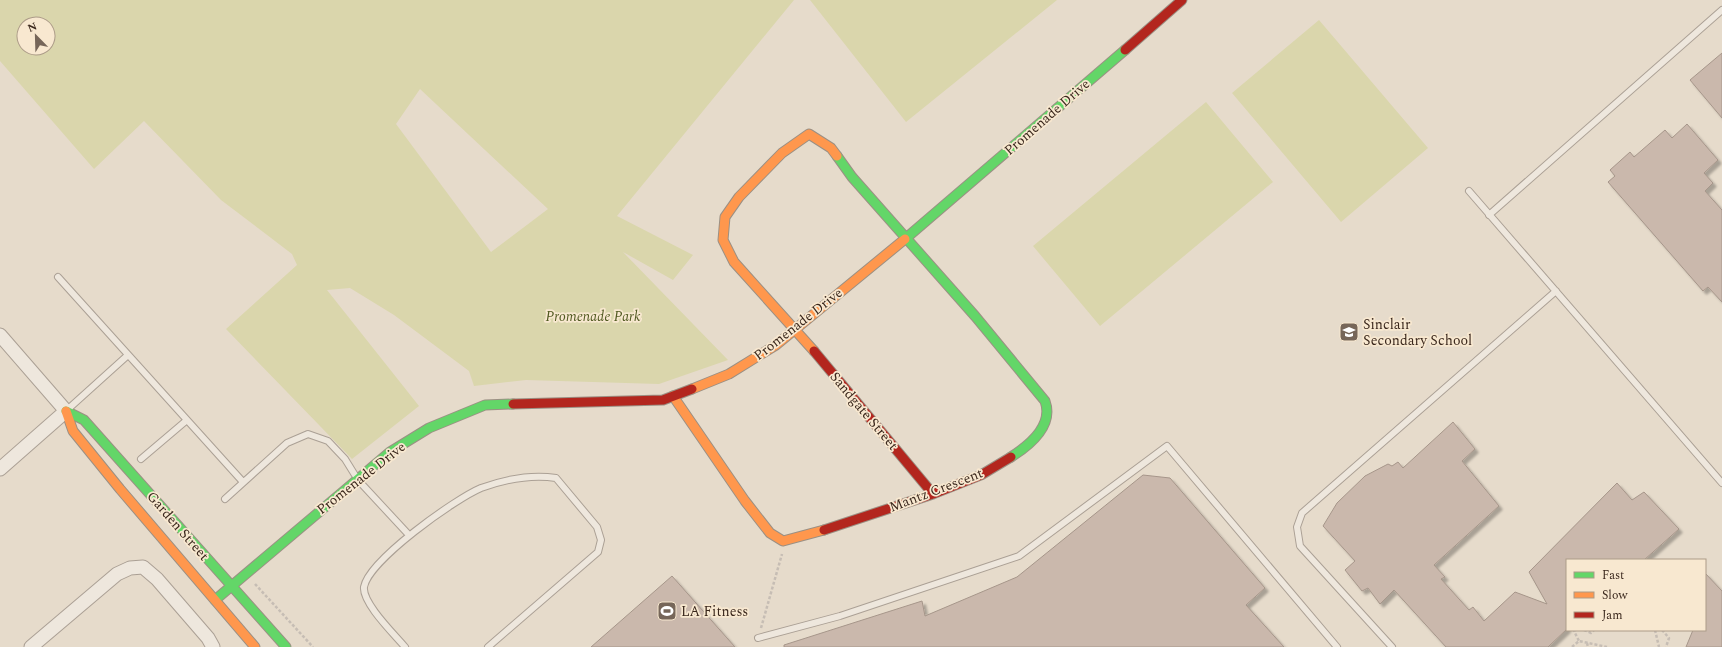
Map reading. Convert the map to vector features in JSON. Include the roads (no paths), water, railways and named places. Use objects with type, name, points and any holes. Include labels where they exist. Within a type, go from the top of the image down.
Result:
[{"type":"street","name":"Promenade Drive","points":[[215,600],[245,573],[390,452],[429,428],[485,405],[664,400],[729,374],[776,345],[906,238],[1182,0]]},
{"type":"street","name":"Sandgate Street","points":[[906,238],[852,177],[831,148],[808,134],[782,153],[740,197],[725,217],[723,240],[734,262],[796,329],[933,494]]},
{"type":"street","name":"Mantz Crescent","points":[[673,396],[745,501],[770,533],[782,541],[802,537],[933,494],[981,475],[1027,447],[1042,430],[1048,409],[1045,401],[975,316],[906,238]]},
{"type":"street","name":"Garden Street","points":[[0,335],[66,411],[73,431],[120,489],[254,647]]},
{"type":"street","name":"Garden Street","points":[[66,411],[84,420],[286,647]]},
{"type":"street","points":[[0,469],[66,411]]},
{"type":"street","points":[[31,647],[116,574],[130,568],[143,567],[157,578],[208,638],[213,647]]},
{"type":"lane","points":[[1488,215],[1722,10]]},
{"type":"lane","points":[[1469,191],[1488,215],[1556,291],[1722,483]]},
{"type":"lane","points":[[58,277],[243,482]]},
{"type":"lane","points":[[1392,647],[1300,546],[1297,527],[1302,513],[1556,291]]},
{"type":"lane","points":[[66,411],[128,354]]},
{"type":"lane","points":[[141,459],[187,420]]},
{"type":"lane","points":[[225,499],[287,443],[308,434],[328,441],[345,459],[358,480],[409,535]]},
{"type":"lane","points":[[758,638],[840,616],[1019,556],[1167,446],[1337,647]]},
{"type":"lane","points":[[405,647],[368,602],[364,588],[369,574],[409,535],[480,489],[509,479],[540,476],[556,478],[597,527],[601,540],[598,552],[488,647]]},
{"type":"place","name":"Sinclair Secondary School","points":[[1349,332]]},
{"type":"place","name":"LA Fitness","points":[[667,611]]},
{"type":"park label","name":"Promenade Park","points":[[593,316]]}]
